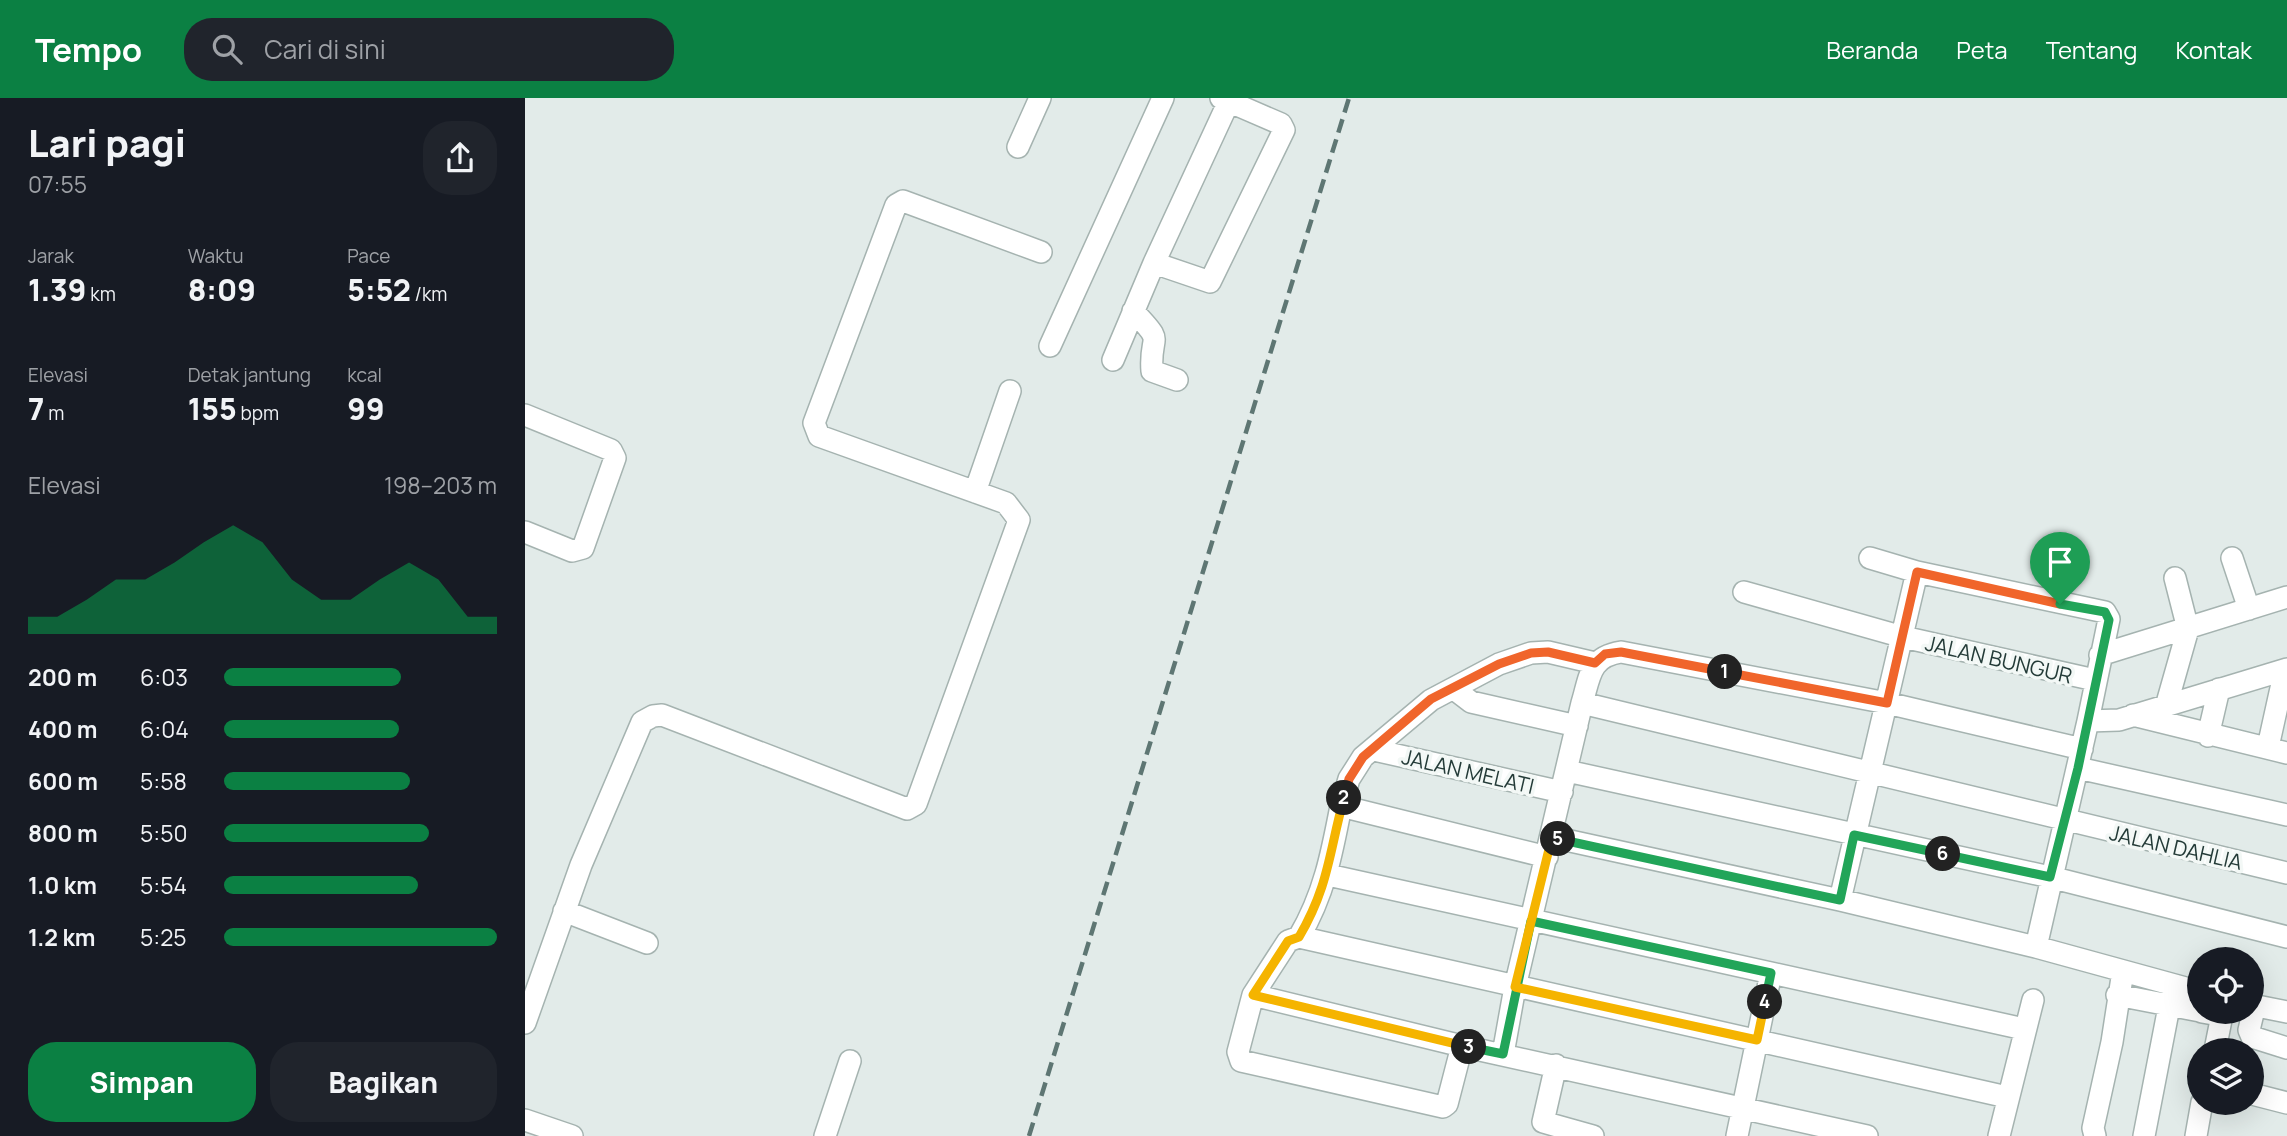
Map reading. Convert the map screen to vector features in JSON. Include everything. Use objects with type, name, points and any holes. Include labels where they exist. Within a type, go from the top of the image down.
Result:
[{"type":"street","points":[[1018,147],[1040,98]]},
{"type":"street","points":[[1050,346],[1163,98]]},
{"type":"street","points":[[1113,360],[1154,263],[1225,100],[1281,124],[1284,130],[1210,282],[1154,263]]},
{"type":"street","points":[[525,1023],[564,911],[642,722],[661,715],[907,808],[916,804],[1019,520],[1006,503],[819,436],[814,423],[896,205],[904,201],[1041,252]]},
{"type":"street","points":[[1133,312],[1151,329],[1157,341],[1152,370],[1177,380]]},
{"type":"street","points":[[975,492],[1010,391]]},
{"type":"street","points":[[525,415],[611,450],[615,458],[583,548],[572,551],[525,532]]},
{"type":"street","points":[[1870,558],[1917,572],[2105,612],[2109,620],[2036,947]]},
{"type":"street","points":[[2232,558],[2249,610]]},
{"type":"street","points":[[1840,900],[1917,572]]},
{"type":"street","points":[[2167,703],[2188,629],[2175,578]]},
{"type":"street","name":"JALAN BUNGUR","points":[[1744,592],[1903,637],[2095,680]]},
{"type":"street","points":[[2101,655],[2287,597]]},
{"type":"street","points":[[1299,937],[1328,875],[1349,779],[1363,757],[1431,699],[1499,664],[1531,653],[1548,652],[1595,663]]},
{"type":"street","points":[[1503,1054],[1515,987],[1582,703],[1595,663],[1605,654],[1621,652],[1887,703],[2287,815]]},
{"type":"street","points":[[2088,721],[2106,723],[2286,669],[2278,750],[2208,736],[2133,715]]},
{"type":"street","points":[[2208,736],[2219,688]]},
{"type":"street","points":[[1454,689],[1471,702],[1577,726]]},
{"type":"street","name":"JALAN DAHLIA","points":[[1582,703],[2287,873]]},
{"type":"street","name":"JALAN MELATI","points":[[1374,750],[1562,792]]},
{"type":"street","points":[[1567,771],[2050,877],[2287,937]]},
{"type":"street","points":[[1342,806],[1840,900],[2036,947],[2123,971],[2187,1004]]},
{"type":"street","points":[[1328,875],[2024,1030]]},
{"type":"street","points":[[564,911],[647,943]]},
{"type":"street","points":[[1462,1046],[1447,1104],[1443,1107],[1241,1061],[1238,1052],[1253,995],[1288,941],[1299,937],[2007,1097]]},
{"type":"street","points":[[2095,1136],[2093,1128],[2112,1042],[2117,995],[2123,971]]},
{"type":"street","points":[[1737,1136],[1771,973]]},
{"type":"street","points":[[2117,995],[2187,994]]},
{"type":"street","points":[[1253,995],[1462,1046],[1867,1136]]},
{"type":"street","points":[[2144,1136],[2171,996]]},
{"type":"street","points":[[1999,1136],[2033,1000]]},
{"type":"street","points":[[2264,1007],[2287,1012]]},
{"type":"street","points":[[2250,1024],[2252,1037],[2287,1048]]},
{"type":"street","points":[[825,1136],[850,1061]]},
{"type":"street","points":[[1556,1065],[1543,1122],[1593,1136]]},
{"type":"street","points":[[2264,1097],[2287,1103]]},
{"type":"street","points":[[2196,1136],[2200,1115]]},
{"type":"street","points":[[531,1127],[572,1136]]},
{"type":"railway","points":[[1029,1136],[1349,98]]},
{"type":"route","points":[[2060,604],[1917,572],[1887,703],[1621,652],[1605,654],[1595,663],[1548,652],[1531,653],[1499,664],[1431,699],[1363,757],[1349,779],[1328,875],[1311,916],[1299,937],[1288,941],[1253,995],[1503,1054],[1515,987],[1531,921],[1771,973],[1757,1040],[1515,987],[1552,837],[1840,900],[1854,835],[2050,877],[2066,821],[2109,620],[2105,612],[2060,604]]}]
